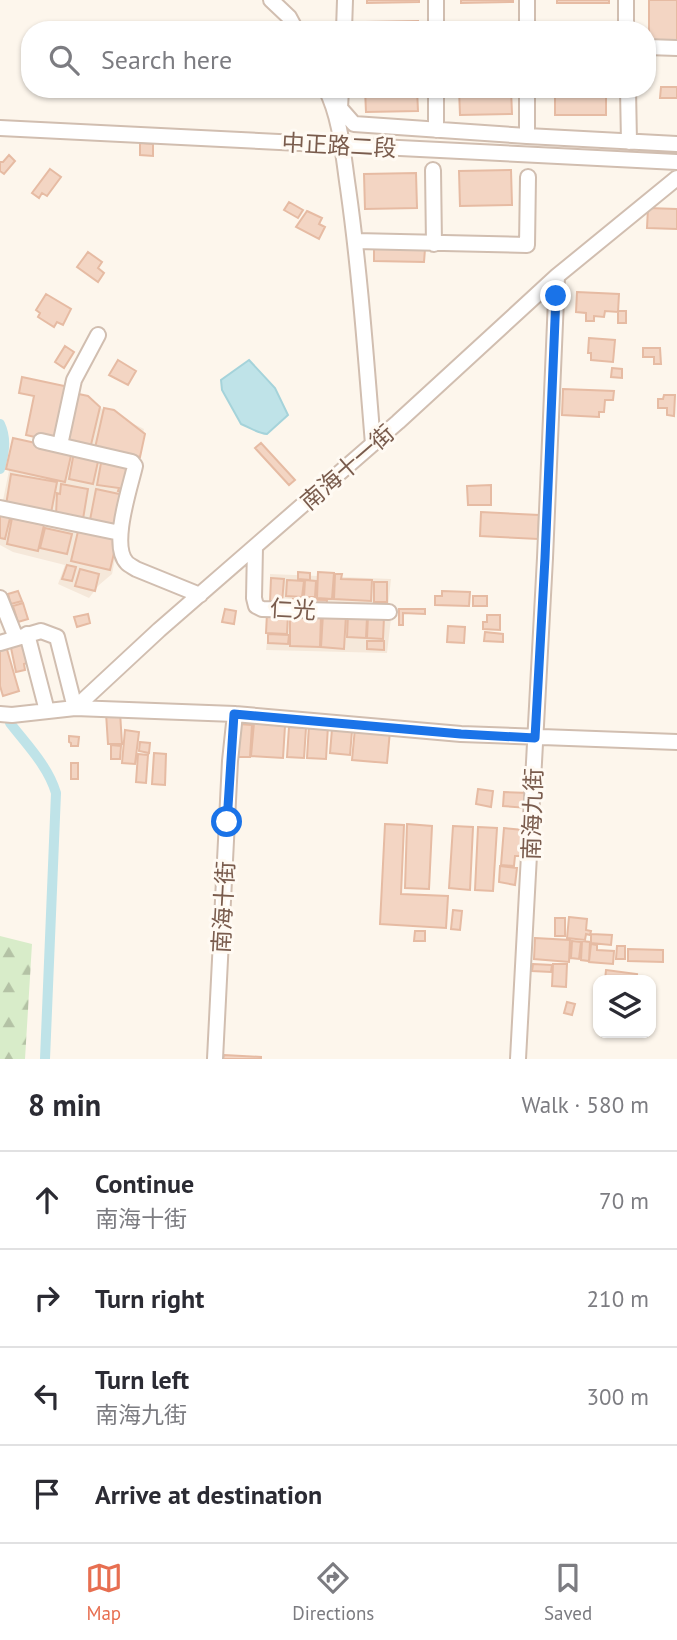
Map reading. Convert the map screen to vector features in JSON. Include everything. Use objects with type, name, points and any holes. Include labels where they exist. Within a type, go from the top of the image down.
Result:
[{"type":"street","points":[[271,0],[291,21]]},
{"type":"street","points":[[344,21],[345,0]]},
{"type":"street","points":[[436,0],[436,21]]},
{"type":"street","points":[[527,0],[527,21]]},
{"type":"street","points":[[626,0],[626,21]]},
{"type":"street","points":[[656,47],[677,48]]},
{"type":"street","points":[[331,98],[342,145],[356,242],[373,444]]},
{"type":"street","points":[[341,98],[340,108],[354,124],[677,144]]},
{"type":"street","points":[[436,98],[436,130]]},
{"type":"street","points":[[527,98],[527,136]]},
{"type":"street","points":[[628,98],[629,142]]},
{"type":"street","name":"中正路二段","points":[[0,128],[677,162]]},
{"type":"street","points":[[433,170],[434,244]]},
{"type":"street","points":[[356,242],[527,245],[528,177]]},
{"type":"street","name":"南海十一街","points":[[75,708],[373,444],[557,276],[677,178]]},
{"type":"street","name":"南海九街","points":[[517,1059],[530,853],[557,276]]},
{"type":"street","points":[[60,444],[74,380],[98,335]]},
{"type":"street","points":[[41,441],[132,462],[135,466],[120,533],[122,554],[127,563],[200,595]]},
{"type":"street","points":[[0,508],[120,533]]},
{"type":"street","name":"仁光","points":[[255,547],[254,598],[256,606],[262,609],[389,612]]},
{"type":"street","points":[[0,598],[22,636],[47,711]]},
{"type":"street","points":[[0,643],[41,631],[57,637],[75,708]]},
{"type":"street","points":[[0,714],[75,708],[234,714],[461,734],[677,742]]},
{"type":"street","name":"南海十街","points":[[215,1059],[234,714]]},
{"type":"shaded area","points":[[86,401],[144,429],[133,468],[112,574],[89,598],[58,584],[65,565],[13,552],[0,545],[0,515],[14,446],[60,445]]},
{"type":"shaded area","points":[[270,574],[391,579],[387,617],[391,618],[387,653],[266,650],[270,614]]},
{"type":"green space","points":[[0,936],[32,944],[25,1059],[0,1059]]},
{"type":"water","points":[[249,360],[275,388],[288,415],[267,434],[241,424],[222,390],[221,380]]},
{"type":"building","points":[[367,0],[419,0],[419,2],[367,3]]},
{"type":"building","points":[[461,0],[513,0],[513,2],[461,3]]},
{"type":"building","points":[[557,0],[609,0],[609,3],[557,3]]},
{"type":"building","points":[[649,0],[677,0],[677,41],[656,40],[656,21],[649,21]]},
{"type":"building","points":[[661,87],[677,87],[677,98],[660,98]]},
{"type":"building","points":[[365,98],[417,98],[418,111],[366,112]]},
{"type":"building","points":[[459,98],[511,98],[512,114],[460,115]]},
{"type":"building","points":[[555,98],[606,98],[606,115],[555,115]]},
{"type":"building","points":[[140,143],[153,144],[153,156],[140,155]]},
{"type":"building","points":[[9,155],[15,161],[4,174],[0,171],[0,162]]},
{"type":"building","points":[[50,169],[61,177],[47,196],[42,193],[39,198],[32,193]]},
{"type":"building","points":[[511,170],[512,205],[460,206],[459,171]]},
{"type":"building","points":[[416,173],[417,208],[365,209],[364,174]]},
{"type":"building","points":[[289,202],[303,210],[298,218],[284,210]]},
{"type":"building","points":[[648,208],[677,209],[677,229],[647,228]]},
{"type":"building","points":[[307,211],[322,218],[319,224],[325,227],[319,239],[296,227]]},
{"type":"building","points":[[374,248],[425,249],[424,262],[374,261]]},
{"type":"building","points":[[88,252],[102,262],[98,268],[104,273],[98,282],[77,267]]},
{"type":"building","points":[[577,292],[619,294],[618,312],[605,311],[604,317],[594,316],[594,321],[586,321],[586,313],[576,312]]},
{"type":"building","points":[[46,294],[71,309],[63,325],[57,322],[54,327],[38,317],[40,313],[36,310]]},
{"type":"building","points":[[618,311],[626,311],[626,323],[618,323]]},
{"type":"building","points":[[589,338],[615,340],[613,362],[591,360],[591,353],[588,353]]},
{"type":"building","points":[[65,346],[74,352],[64,368],[55,362]]},
{"type":"building","points":[[643,348],[660,348],[661,364],[654,364],[654,357],[643,357]]},
{"type":"building","points":[[118,360],[136,371],[128,385],[109,375]]},
{"type":"building","points":[[612,368],[622,369],[622,378],[611,377]]},
{"type":"building","points":[[22,377],[69,387],[57,442],[26,435],[34,396],[19,393]]},
{"type":"building","points":[[563,389],[614,391],[613,400],[605,400],[604,412],[599,412],[599,417],[562,415]]},
{"type":"building","points":[[74,393],[88,396],[100,407],[90,449],[62,442]]},
{"type":"building","points":[[664,395],[675,395],[674,416],[667,415],[667,408],[658,408],[658,399],[663,399]]},
{"type":"building","points":[[104,408],[114,410],[145,434],[140,457],[95,448]]},
{"type":"building","points":[[13,438],[72,451],[65,482],[6,469]]},
{"type":"building","points":[[261,443],[295,480],[289,485],[255,448]]},
{"type":"building","points":[[74,452],[99,457],[93,484],[69,479]]},
{"type":"building","points":[[101,463],[130,468],[126,493],[118,491],[119,488],[97,485]]},
{"type":"building","points":[[11,474],[57,482],[51,513],[6,505]]},
{"type":"building","points":[[61,484],[88,489],[83,519],[56,515],[57,493],[60,494]]},
{"type":"building","points":[[491,485],[491,505],[468,505],[467,486]]},
{"type":"building","points":[[96,489],[124,495],[118,526],[90,520]]},
{"type":"building","points":[[0,512],[11,514],[5,539],[0,538]]},
{"type":"building","points":[[481,512],[539,515],[538,539],[480,536]]},
{"type":"building","points":[[12,518],[44,525],[38,551],[7,544]]},
{"type":"building","points":[[79,527],[118,536],[110,570],[71,561]]},
{"type":"building","points":[[45,528],[72,534],[67,554],[40,548]]},
{"type":"building","points":[[67,565],[76,567],[72,581],[62,579]]},
{"type":"building","points":[[80,569],[99,574],[95,591],[75,586]]},
{"type":"building","points":[[298,572],[310,573],[310,580],[298,579]]},
{"type":"building","points":[[318,572],[334,573],[332,599],[317,598]]},
{"type":"building","points":[[335,574],[342,574],[341,579],[372,580],[371,601],[334,599]]},
{"type":"building","points":[[271,578],[284,579],[282,603],[270,602]]},
{"type":"building","points":[[287,580],[304,581],[302,597],[286,596]]},
{"type":"building","points":[[305,580],[316,581],[315,597],[304,597]]},
{"type":"building","points":[[374,582],[387,582],[387,602],[374,602]]},
{"type":"building","points":[[18,591],[22,601],[11,604],[8,594]]},
{"type":"building","points":[[442,591],[470,592],[469,606],[435,605],[435,596],[442,596]]},
{"type":"building","points":[[473,596],[487,596],[487,606],[473,606]]},
{"type":"building","points":[[293,599],[327,600],[326,608],[292,606]]},
{"type":"building","points":[[23,603],[28,619],[18,622],[13,606]]},
{"type":"building","points":[[225,609],[236,611],[234,624],[222,622]]},
{"type":"building","points":[[399,609],[425,609],[425,614],[403,613],[403,625],[399,625]]},
{"type":"building","points":[[267,613],[288,614],[287,634],[266,633]]},
{"type":"building","points":[[88,614],[90,623],[77,627],[74,617]]},
{"type":"building","points":[[290,614],[321,615],[320,647],[290,646]]},
{"type":"building","points":[[323,614],[346,615],[344,649],[321,647]]},
{"type":"building","points":[[487,615],[500,615],[500,630],[483,629]]},
{"type":"building","points":[[348,616],[367,617],[366,638],[347,637]]},
{"type":"building","points":[[368,616],[384,617],[383,639],[367,638]]},
{"type":"building","points":[[448,626],[465,627],[464,643],[447,642]]},
{"type":"building","points":[[485,632],[503,634],[503,642],[484,641]]},
{"type":"building","points":[[268,634],[289,635],[288,644],[268,643]]},
{"type":"building","points":[[23,639],[30,662],[24,664],[25,670],[16,672],[10,643]]},
{"type":"building","points":[[367,641],[384,641],[384,650],[367,649]]},
{"type":"building","points":[[6,646],[19,691],[3,696],[0,686],[0,648]]},
{"type":"building","points":[[120,712],[122,744],[108,744],[106,713]]},
{"type":"building","points":[[254,723],[285,726],[283,758],[251,756]]},
{"type":"building","points":[[238,724],[252,725],[250,757],[236,757]]},
{"type":"building","points":[[309,725],[328,726],[326,759],[307,758]]},
{"type":"building","points":[[289,727],[306,728],[304,758],[287,757]]},
{"type":"building","points":[[355,728],[390,731],[387,763],[352,760]]},
{"type":"building","points":[[332,729],[352,731],[350,755],[330,753]]},
{"type":"building","points":[[125,730],[139,732],[135,764],[122,763]]},
{"type":"building","points":[[69,736],[79,737],[78,746],[71,746]]},
{"type":"building","points":[[140,742],[150,743],[149,753],[139,751]]},
{"type":"building","points":[[111,745],[121,746],[120,759],[111,759]]},
{"type":"building","points":[[154,753],[166,754],[165,785],[152,784]]},
{"type":"building","points":[[138,754],[148,755],[146,783],[136,782]]},
{"type":"building","points":[[71,763],[78,763],[78,779],[71,779]]},
{"type":"building","points":[[478,789],[493,791],[491,807],[476,804]]},
{"type":"building","points":[[504,792],[529,793],[528,808],[503,806]]},
{"type":"building","points":[[385,824],[404,825],[401,894],[448,896],[446,928],[380,924]]},
{"type":"building","points":[[407,824],[432,826],[429,889],[405,888]]},
{"type":"building","points":[[453,826],[473,827],[470,890],[449,888]]},
{"type":"building","points":[[478,827],[497,828],[493,891],[475,890]]},
{"type":"building","points":[[504,828],[523,830],[521,856],[515,856],[514,866],[501,865]]},
{"type":"building","points":[[500,866],[517,868],[515,885],[499,882]]},
{"type":"building","points":[[453,910],[462,911],[460,930],[451,929]]},
{"type":"building","points":[[569,917],[587,919],[586,930],[591,931],[590,935],[586,934],[585,940],[567,938]]},
{"type":"building","points":[[555,918],[565,918],[565,936],[555,936]]},
{"type":"building","points":[[415,931],[425,931],[425,941],[414,941]]},
{"type":"building","points":[[591,934],[612,935],[611,945],[591,943]]},
{"type":"building","points":[[535,938],[570,940],[569,962],[534,959]]},
{"type":"building","points":[[572,941],[581,942],[579,959],[571,958]]},
{"type":"building","points":[[582,941],[590,942],[589,961],[581,960]]},
{"type":"building","points":[[591,944],[597,945],[597,950],[614,951],[613,964],[589,962]]},
{"type":"building","points":[[617,946],[625,946],[625,959],[616,959]]},
{"type":"building","points":[[628,949],[663,950],[663,962],[628,961]]},
{"type":"building","points":[[533,964],[552,965],[551,972],[532,971]]},
{"type":"building","points":[[553,964],[567,964],[566,987],[552,986]]},
{"type":"building","points":[[606,970],[637,974],[637,975],[606,975]]},
{"type":"building","points":[[567,1002],[575,1004],[572,1015],[564,1013]]},
{"type":"building","points":[[224,1055],[261,1057],[261,1059],[223,1059]]},
{"type":"waterway","points":[[0,424],[4,441],[0,469]]},
{"type":"waterway","points":[[10,723],[42,765],[56,793],[45,1059]]},
{"type":"route","points":[[227,822],[234,714],[535,738],[556,296]]}]
